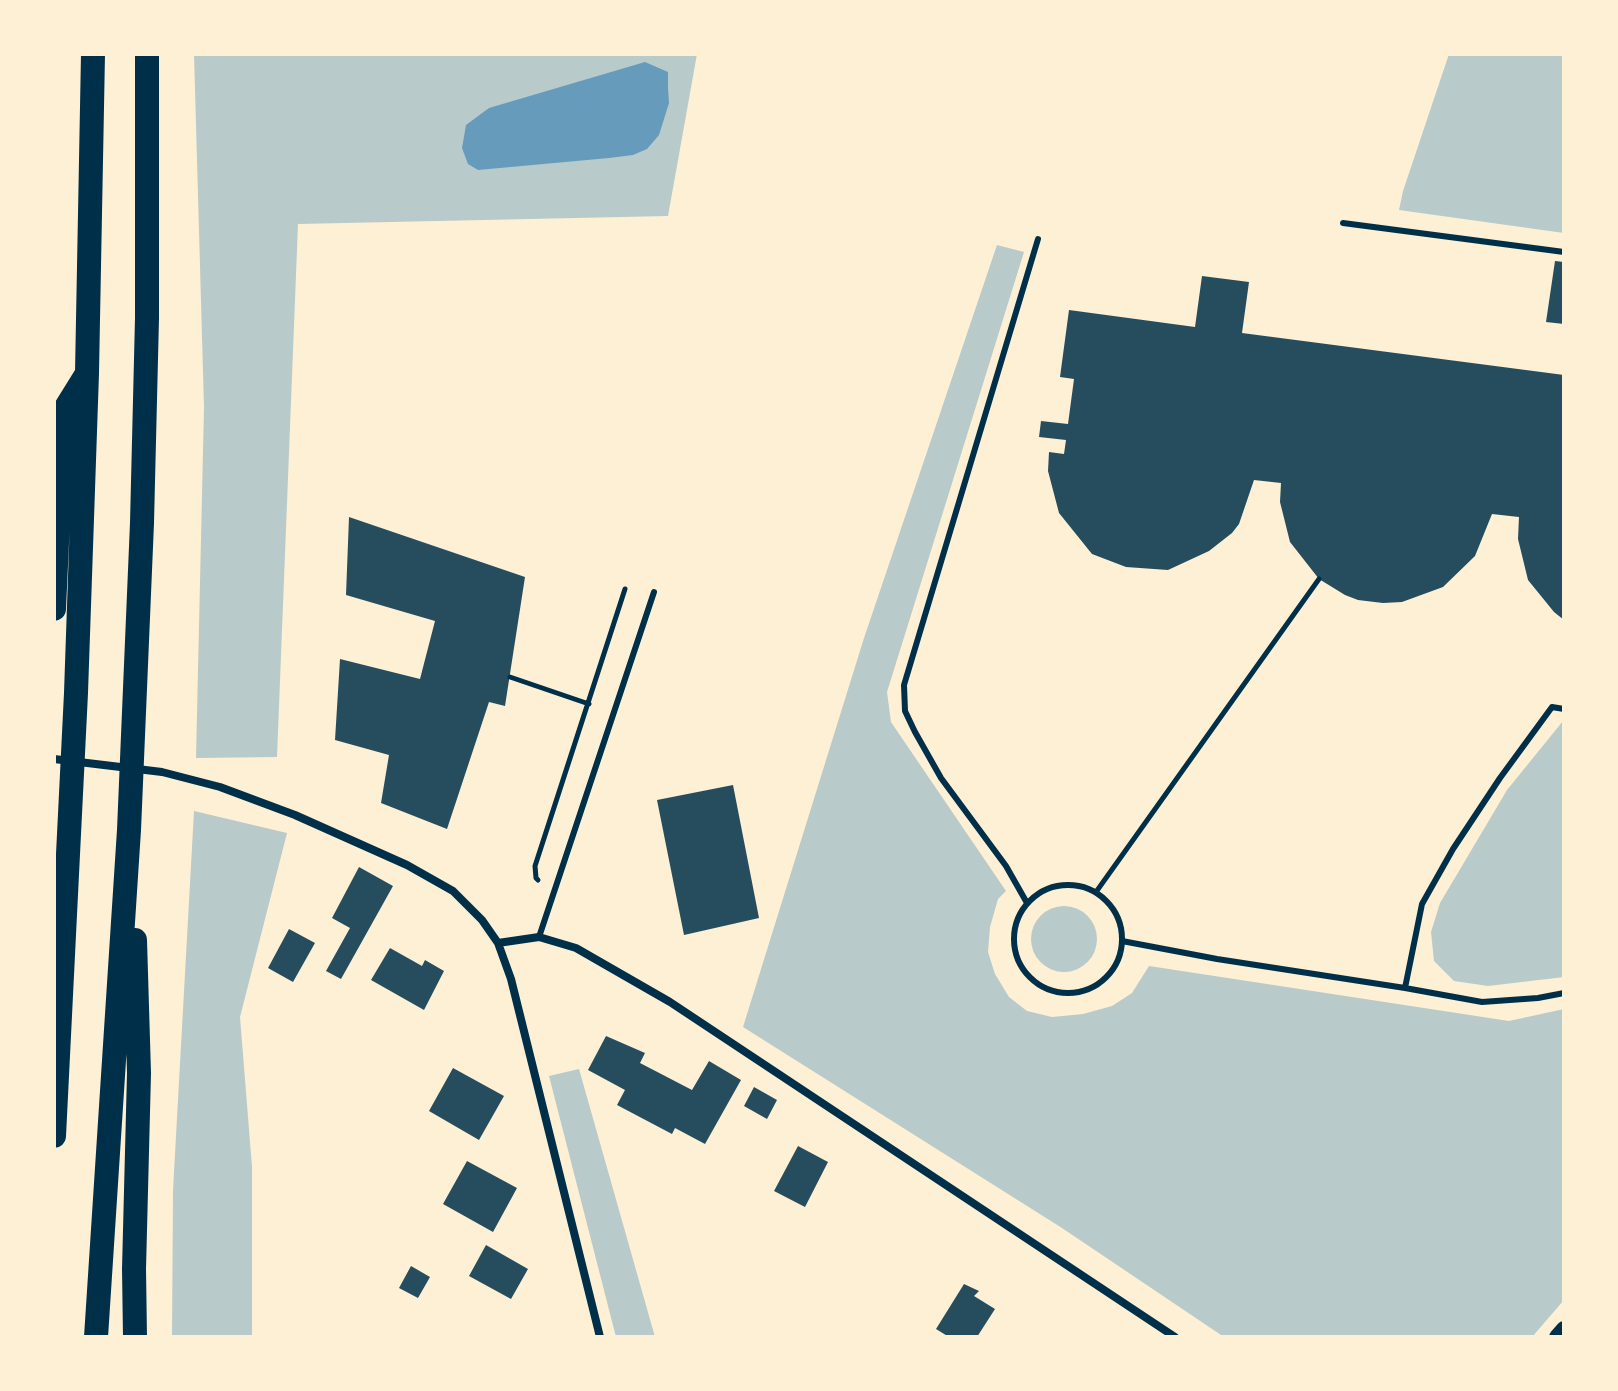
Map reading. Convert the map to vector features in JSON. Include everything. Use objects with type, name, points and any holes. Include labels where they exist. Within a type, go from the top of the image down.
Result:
[{"type":"highway","points":[[54,1136],[76,693],[87,373],[93,54]]},
{"type":"highway","points":[[96,1337],[129,830],[142,523],[147,318],[147,54]]},
{"type":"highway","points":[[54,609],[63,412],[87,373]]},
{"type":"highway","points":[[129,830],[139,1073],[135,1337]]},
{"type":"main road","points":[[1557,1337],[1564,1329]]},
{"type":"street","points":[[54,759],[162,772],[220,787],[295,815],[407,865],[453,891],[482,920],[498,943],[511,979],[600,1337]]},
{"type":"street","points":[[498,943],[539,937],[576,948],[670,1002],[1175,1337]]},
{"type":"lane","points":[[1343,223],[1564,252]]},
{"type":"lane","points":[[1027,903],[1006,866],[941,778],[915,732],[905,711],[904,685],[1038,239]]},
{"type":"lane","points":[[539,937],[654,592]]},
{"type":"lane","points":[[1405,988],[1422,904],[1453,849],[1552,707],[1564,709]]},
{"type":"lane","points":[[1059,885],[1078,885],[1096,892],[1110,904],[1119,921],[1122,941],[1119,956],[1111,972],[1083,992],[1048,990],[1033,981],[1021,968],[1014,951],[1013,934],[1018,917],[1027,903],[1042,891],[1059,885]]},
{"type":"lane","points":[[1122,941],[1482,1002],[1564,993]]},
{"type":"path","points":[[1096,892],[1319,579]]},
{"type":"path","points":[[553,894],[536,878],[535,866],[625,589]]},
{"type":"path","points":[[510,677],[589,704]]},
{"type":"shaded area","points":[[194,54],[697,54],[668,216],[298,224],[277,757],[196,758],[204,407]]},
{"type":"shaded area","points":[[1449,54],[1564,54],[1564,233],[1399,210]]},
{"type":"shaded area","points":[[997,245],[1024,252],[887,692],[891,722],[1006,891],[998,899],[990,927],[988,952],[995,974],[1009,997],[1027,1011],[1052,1017],[1083,1014],[1112,1006],[1132,993],[1149,966],[1509,1021],[1564,1009],[1564,1300],[1532,1337],[1224,1337],[1062,1228],[743,1027],[864,638]]},
{"type":"shaded area","points":[[1563,721],[1564,977],[1488,986],[1454,981],[1434,961],[1431,932],[1440,903],[1507,790]]},
{"type":"shaded area","points":[[194,811],[287,833],[240,1017],[252,1167],[252,1337],[172,1337],[173,1190]]},
{"type":"shaded area","points":[[1058,906],[1070,906],[1082,911],[1092,921],[1097,939],[1095,952],[1082,967],[1070,972],[1058,972],[1046,967],[1036,957],[1031,945],[1031,933],[1036,921],[1046,911]]},
{"type":"shaded area","points":[[579,1069],[655,1337],[616,1337],[549,1076]]},
{"type":"water","points":[[645,62],[668,72],[669,103],[659,135],[647,149],[633,155],[609,158],[478,170],[468,164],[462,148],[466,125],[489,108]]},
{"type":"building","points":[[1555,261],[1564,262],[1564,324],[1546,322]]},
{"type":"building","points":[[1202,276],[1249,282],[1242,333],[1564,375],[1564,620],[1528,580],[1518,539],[1519,517],[1492,514],[1475,556],[1443,587],[1402,602],[1358,600],[1319,579],[1290,542],[1280,502],[1281,483],[1254,480],[1239,524],[1232,533],[1209,551],[1168,570],[1126,567],[1092,554],[1059,513],[1048,471],[1049,452],[1064,454],[1066,440],[1039,437],[1041,421],[1068,424],[1074,379],[1060,377],[1069,310],[1195,327]]},
{"type":"building","points":[[349,517],[525,577],[505,706],[489,702],[447,829],[381,803],[389,755],[335,740],[340,659],[420,679],[435,621],[346,595]]},
{"type":"building","points":[[733,785],[759,918],[684,935],[657,800]]},
{"type":"building","points":[[359,867],[393,886],[341,979],[326,971],[350,928],[332,918]]},
{"type":"building","points":[[289,929],[315,943],[293,982],[268,968]]},
{"type":"building","points":[[390,948],[422,966],[425,960],[444,971],[424,1010],[371,980]]},
{"type":"building","points":[[606,1036],[645,1053],[640,1063],[692,1090],[709,1061],[741,1080],[705,1144],[675,1128],[672,1134],[617,1105],[625,1090],[588,1070]]},
{"type":"building","points":[[453,1068],[504,1096],[479,1140],[429,1111]]},
{"type":"building","points":[[754,1087],[777,1100],[767,1119],[744,1106]]},
{"type":"building","points":[[798,1146],[828,1162],[805,1207],[774,1191]]},
{"type":"building","points":[[467,1161],[517,1188],[493,1232],[443,1204]]},
{"type":"building","points":[[486,1245],[528,1269],[511,1299],[469,1276]]},
{"type":"building","points":[[411,1266],[430,1277],[418,1298],[399,1288]]},
{"type":"building","points":[[964,1284],[979,1291],[974,1296],[995,1309],[977,1337],[949,1337],[936,1329]]}]
